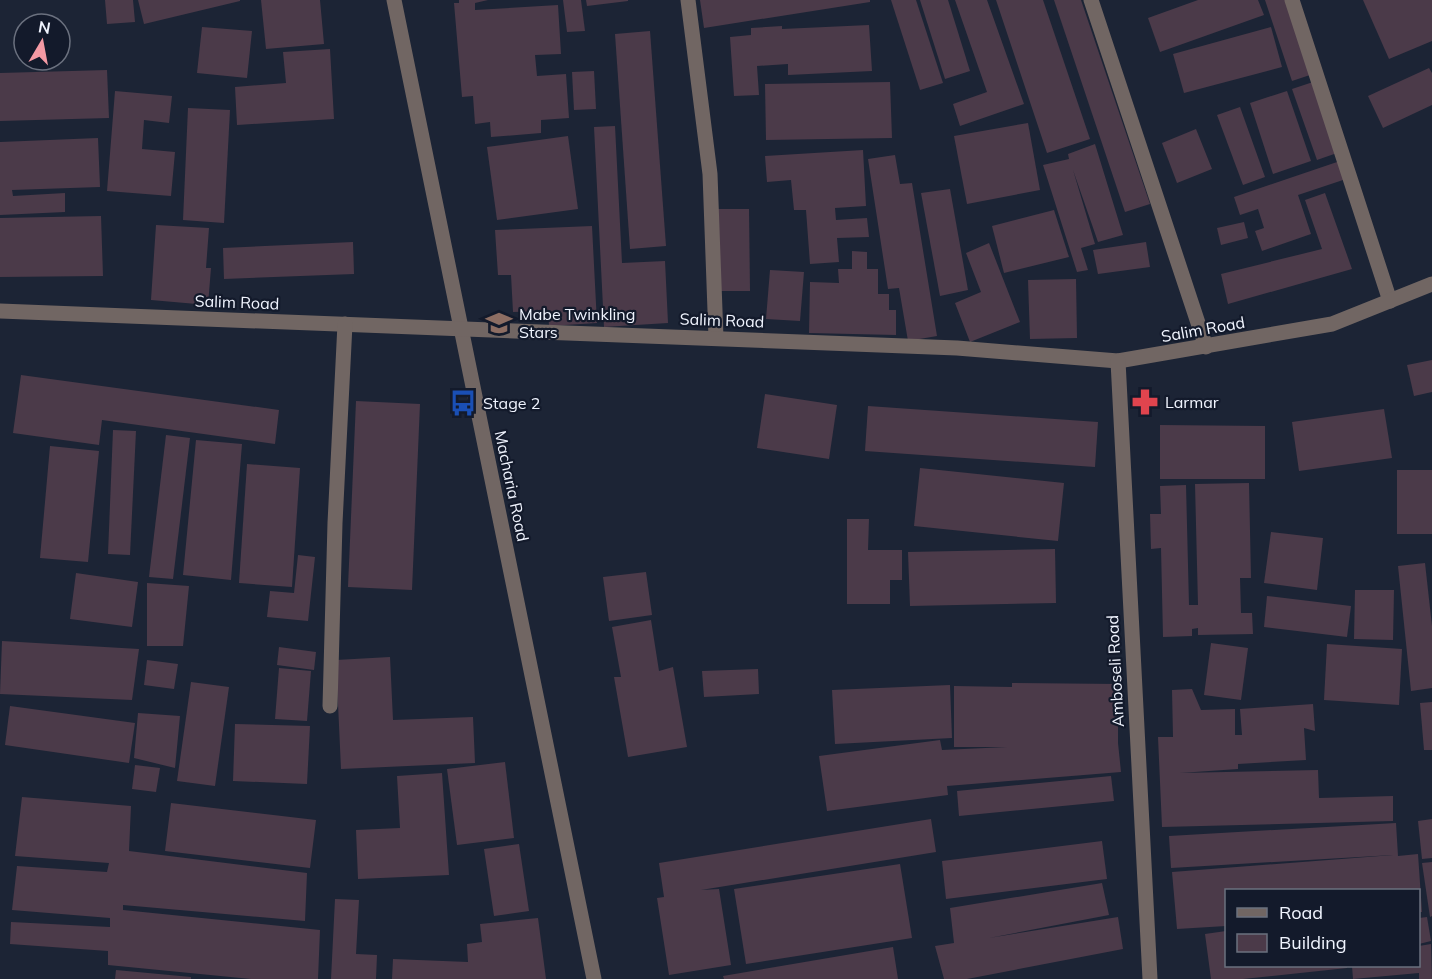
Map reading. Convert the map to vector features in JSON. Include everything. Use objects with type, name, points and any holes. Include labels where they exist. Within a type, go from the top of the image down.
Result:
[{"type":"street","name":"Macharia Road","points":[[394,0],[594,979]]},
{"type":"street","points":[[688,0],[710,174],[716,338]]},
{"type":"street","points":[[1091,0],[1206,347]]},
{"type":"street","points":[[1292,0],[1390,301]]},
{"type":"street","name":"Salim Road","points":[[0,310],[957,348],[1118,361],[1332,324],[1432,284]]},
{"type":"street","points":[[330,706],[335,523],[345,324]]},
{"type":"street","name":"Amboseli Road","points":[[1118,361],[1150,979]]},
{"type":"building","points":[[105,0],[133,0],[135,22],[107,24]]},
{"type":"building","points":[[138,0],[240,0],[240,1],[144,24]]},
{"type":"building","points":[[261,0],[320,0],[324,44],[266,49]]},
{"type":"building","points":[[459,0],[488,0],[475,3],[475,10],[558,5],[561,54],[535,55],[537,76],[566,74],[569,118],[541,120],[541,133],[491,137],[490,122],[475,124],[473,96],[462,97],[454,3],[459,3]]},
{"type":"building","points":[[563,0],[581,0],[585,31],[567,32]]},
{"type":"building","points":[[586,0],[628,0],[628,1],[587,6]]},
{"type":"building","points":[[700,0],[870,0],[870,2],[704,28]]},
{"type":"building","points":[[891,0],[916,0],[943,83],[920,90]]},
{"type":"building","points":[[920,0],[948,0],[970,71],[945,79]]},
{"type":"building","points":[[955,0],[987,0],[1024,104],[960,126],[953,104],[987,92]]},
{"type":"building","points":[[996,0],[1043,0],[1090,139],[1047,153]]},
{"type":"building","points":[[1054,0],[1081,0],[1150,204],[1125,212]]},
{"type":"building","points":[[1198,0],[1258,0],[1264,15],[1160,52],[1148,18]]},
{"type":"building","points":[[1265,0],[1285,0],[1310,75],[1292,81]]},
{"type":"building","points":[[1363,0],[1432,0],[1432,41],[1389,59]]},
{"type":"building","points":[[869,25],[872,71],[788,75],[788,64],[757,66],[759,95],[734,96],[730,37],[751,35],[751,28]]},
{"type":"building","points":[[202,27],[252,31],[247,78],[197,73]]},
{"type":"building","points":[[1271,27],[1282,67],[1184,93],[1173,54]]},
{"type":"building","points":[[650,31],[666,246],[630,249],[615,34]]},
{"type":"building","points":[[330,49],[334,119],[237,125],[235,87],[286,83],[283,52]]},
{"type":"building","points":[[1429,68],[1432,73],[1432,105],[1383,128],[1368,96]]},
{"type":"building","points":[[107,70],[109,118],[0,121],[0,73]]},
{"type":"building","points":[[594,71],[596,109],[574,110],[572,72]]},
{"type":"building","points":[[890,82],[892,138],[766,140],[765,84]]},
{"type":"building","points":[[1313,82],[1337,153],[1317,160],[1292,89]]},
{"type":"building","points":[[115,91],[172,96],[169,123],[144,120],[142,149],[175,152],[171,196],[107,191]]},
{"type":"building","points":[[1287,91],[1311,161],[1273,174],[1250,103]]},
{"type":"building","points":[[1240,107],[1265,177],[1243,185],[1217,115]]},
{"type":"building","points":[[188,108],[230,110],[224,223],[183,220]]},
{"type":"building","points":[[1028,123],[1040,190],[967,204],[954,136]]},
{"type":"building","points":[[615,126],[622,263],[665,261],[668,323],[604,327],[594,127]]},
{"type":"building","points":[[1196,129],[1212,169],[1177,183],[1162,143]]},
{"type":"building","points":[[568,136],[578,209],[497,220],[487,147]]},
{"type":"building","points":[[98,138],[100,187],[12,190],[13,196],[65,193],[65,212],[0,215],[0,142]]},
{"type":"building","points":[[1095,144],[1123,235],[1098,242],[1073,170],[1095,244],[1081,248],[1088,270],[1077,272],[1043,165],[1069,159],[1068,154]]},
{"type":"building","points":[[863,150],[866,206],[835,208],[836,220],[867,218],[869,237],[837,238],[839,262],[810,264],[806,210],[794,210],[791,180],[767,182],[765,156]]},
{"type":"building","points":[[895,155],[900,184],[912,183],[937,336],[908,341],[899,288],[888,289],[868,159]]},
{"type":"building","points":[[1340,161],[1346,179],[1298,195],[1311,234],[1262,251],[1255,231],[1264,228],[1258,209],[1240,215],[1234,197]]},
{"type":"building","points":[[950,189],[968,290],[940,296],[921,193]]},
{"type":"building","points":[[1325,193],[1352,269],[1228,304],[1221,274],[1322,249],[1305,200]]},
{"type":"building","points":[[718,209],[749,209],[750,291],[719,291]]},
{"type":"building","points":[[1054,210],[1069,257],[1004,273],[992,226]]},
{"type":"building","points":[[101,216],[103,276],[0,277],[0,218]]},
{"type":"building","points":[[1244,222],[1248,238],[1221,245],[1217,228]]},
{"type":"building","points":[[156,225],[209,228],[206,268],[211,268],[208,305],[151,300]]},
{"type":"building","points":[[592,226],[597,323],[549,326],[548,311],[513,312],[511,275],[498,275],[495,230]]},
{"type":"building","points":[[353,242],[354,274],[224,279],[223,248]]},
{"type":"building","points":[[1146,242],[1150,267],[1098,274],[1093,250]]},
{"type":"building","points":[[989,243],[1020,322],[970,342],[955,303],[981,292],[966,253]]},
{"type":"building","points":[[852,251],[867,252],[867,269],[878,269],[878,294],[889,294],[889,310],[896,310],[896,335],[809,333],[810,282],[839,283],[838,269],[852,269]]},
{"type":"building","points":[[770,270],[804,272],[800,321],[766,319]]},
{"type":"building","points":[[1076,279],[1077,338],[1030,339],[1028,280]]},
{"type":"building","points":[[1432,360],[1432,392],[1414,396],[1407,365]]},
{"type":"building","points":[[21,375],[279,410],[275,444],[102,420],[99,445],[13,433]]},
{"type":"building","points":[[765,394],[837,405],[829,459],[757,448]]},
{"type":"building","points":[[356,401],[420,404],[412,590],[348,587]]},
{"type":"building","points":[[868,406],[1098,422],[1095,467],[865,451]]},
{"type":"building","points":[[1384,409],[1392,458],[1299,471],[1292,422]]},
{"type":"building","points":[[1160,425],[1265,426],[1265,479],[1160,479]]},
{"type":"building","points":[[113,430],[136,431],[130,555],[108,554]]},
{"type":"building","points":[[166,435],[190,438],[173,579],[149,577]]},
{"type":"building","points":[[196,440],[242,444],[231,580],[183,575]]},
{"type":"building","points":[[50,446],[99,451],[88,562],[40,558]]},
{"type":"building","points":[[247,464],[300,468],[292,587],[239,583]]},
{"type":"building","points":[[920,468],[1064,483],[1058,541],[914,526]]},
{"type":"building","points":[[1397,470],[1432,470],[1432,534],[1397,534]]},
{"type":"building","points":[[1249,483],[1251,578],[1240,578],[1241,613],[1252,613],[1253,634],[1198,635],[1198,628],[1192,629],[1192,636],[1163,637],[1161,548],[1151,549],[1150,514],[1161,514],[1160,486],[1186,485],[1189,605],[1198,605],[1195,484]]},
{"type":"building","points":[[847,519],[869,519],[868,550],[902,550],[902,580],[890,580],[890,604],[847,604]]},
{"type":"building","points":[[1271,532],[1323,538],[1317,590],[1264,583]]},
{"type":"building","points":[[1055,549],[1056,603],[910,606],[908,552]]},
{"type":"building","points":[[298,555],[315,557],[308,621],[267,617],[270,591],[294,593]]},
{"type":"building","points":[[1425,563],[1432,626],[1432,688],[1411,691],[1398,566]]},
{"type":"building","points":[[646,572],[652,615],[609,621],[603,577]]},
{"type":"building","points":[[76,573],[138,582],[132,627],[70,619]]},
{"type":"building","points":[[147,583],[189,586],[183,646],[147,646]]},
{"type":"building","points":[[1355,590],[1394,590],[1393,640],[1354,639]]},
{"type":"building","points":[[1267,596],[1351,606],[1347,637],[1264,627]]},
{"type":"building","points":[[651,620],[659,671],[673,667],[687,747],[628,757],[614,677],[621,677],[612,627]]},
{"type":"building","points":[[2,641],[139,649],[132,700],[0,694]]},
{"type":"building","points":[[1211,643],[1248,648],[1241,700],[1204,695]]},
{"type":"building","points":[[1327,644],[1402,649],[1399,705],[1324,700]]},
{"type":"building","points":[[279,647],[316,652],[314,670],[277,665]]},
{"type":"building","points":[[390,657],[393,720],[473,717],[475,763],[341,769],[336,660]]},
{"type":"building","points":[[147,660],[178,664],[174,689],[144,685]]},
{"type":"building","points":[[279,668],[311,671],[307,721],[275,719]]},
{"type":"building","points":[[758,669],[759,694],[704,697],[702,671]]},
{"type":"building","points":[[191,682],[229,687],[215,786],[177,781]]},
{"type":"building","points":[[1012,683],[1118,684],[1118,743],[1121,772],[947,786],[948,795],[827,811],[819,756],[940,740],[942,750],[1007,747],[954,747],[954,686],[1012,687]]},
{"type":"building","points":[[950,685],[952,738],[835,744],[832,690]]},
{"type":"building","points":[[1192,689],[1201,710],[1235,709],[1235,735],[1242,735],[1240,709],[1313,704],[1315,731],[1304,728],[1306,760],[1238,764],[1238,769],[1180,773],[1318,770],[1319,798],[1393,796],[1393,821],[1162,827],[1158,737],[1173,737],[1172,690]]},
{"type":"building","points":[[1432,702],[1432,750],[1424,750],[1420,703]]},
{"type":"building","points":[[10,706],[135,723],[129,763],[5,745]]},
{"type":"building","points":[[138,713],[180,716],[175,768],[134,758]]},
{"type":"building","points":[[235,724],[310,726],[307,784],[233,781]]},
{"type":"building","points":[[505,762],[514,838],[457,845],[447,769]]},
{"type":"building","points":[[135,765],[160,768],[156,792],[132,789]]},
{"type":"building","points":[[442,773],[449,875],[358,879],[356,830],[400,828],[397,776]]},
{"type":"building","points":[[1111,776],[1114,801],[959,816],[957,791]]},
{"type":"building","points":[[22,797],[131,806],[129,851],[307,873],[305,921],[123,905],[123,910],[320,930],[318,979],[251,979],[108,965],[108,951],[10,944],[11,922],[110,927],[110,918],[12,910],[17,866],[107,872],[109,863],[15,856]]},
{"type":"building","points":[[171,803],[316,820],[310,868],[165,851]]},
{"type":"building","points":[[931,819],[936,852],[701,890],[719,889],[731,965],[669,975],[657,898],[664,897],[659,863]]},
{"type":"building","points":[[1432,819],[1432,858],[1422,859],[1418,821]]},
{"type":"building","points":[[1396,823],[1398,856],[1418,854],[1422,912],[1420,912],[1420,889],[1225,889],[1225,926],[1177,929],[1172,872],[1393,855],[1171,868],[1169,836]]},
{"type":"building","points":[[1102,841],[1107,879],[946,899],[942,861]]},
{"type":"building","points":[[519,844],[529,911],[494,916],[484,849]]},
{"type":"building","points":[[1432,862],[1432,916],[1430,917],[1422,863]]},
{"type":"building","points":[[900,864],[912,938],[746,964],[734,889]]},
{"type":"building","points":[[1102,883],[1109,915],[989,938],[1118,917],[1123,949],[967,979],[944,979],[935,946],[954,943],[950,908]]},
{"type":"building","points":[[335,899],[359,900],[356,954],[377,955],[376,979],[331,979]]},
{"type":"building","points":[[1427,917],[1431,941],[1420,944],[1420,918]]},
{"type":"building","points":[[538,918],[546,979],[392,979],[393,959],[468,962],[467,944],[482,942],[480,924]]},
{"type":"building","points":[[1225,931],[1225,967],[1347,968],[1243,979],[1211,979],[1205,934]]},
{"type":"building","points":[[1431,944],[1432,979],[1419,979],[1419,973],[1353,979],[1352,967],[1420,967],[1420,946]]},
{"type":"building","points":[[893,947],[898,979],[724,979],[723,976]]},
{"type":"building","points":[[116,970],[191,977],[191,979],[115,979]]},
{"type":"place","name":"Mabe Twinkling Stars","points":[[499,323]]},
{"type":"place","name":"Larmar","points":[[1145,402]]},
{"type":"place","name":"Stage 2","points":[[463,403]]}]
